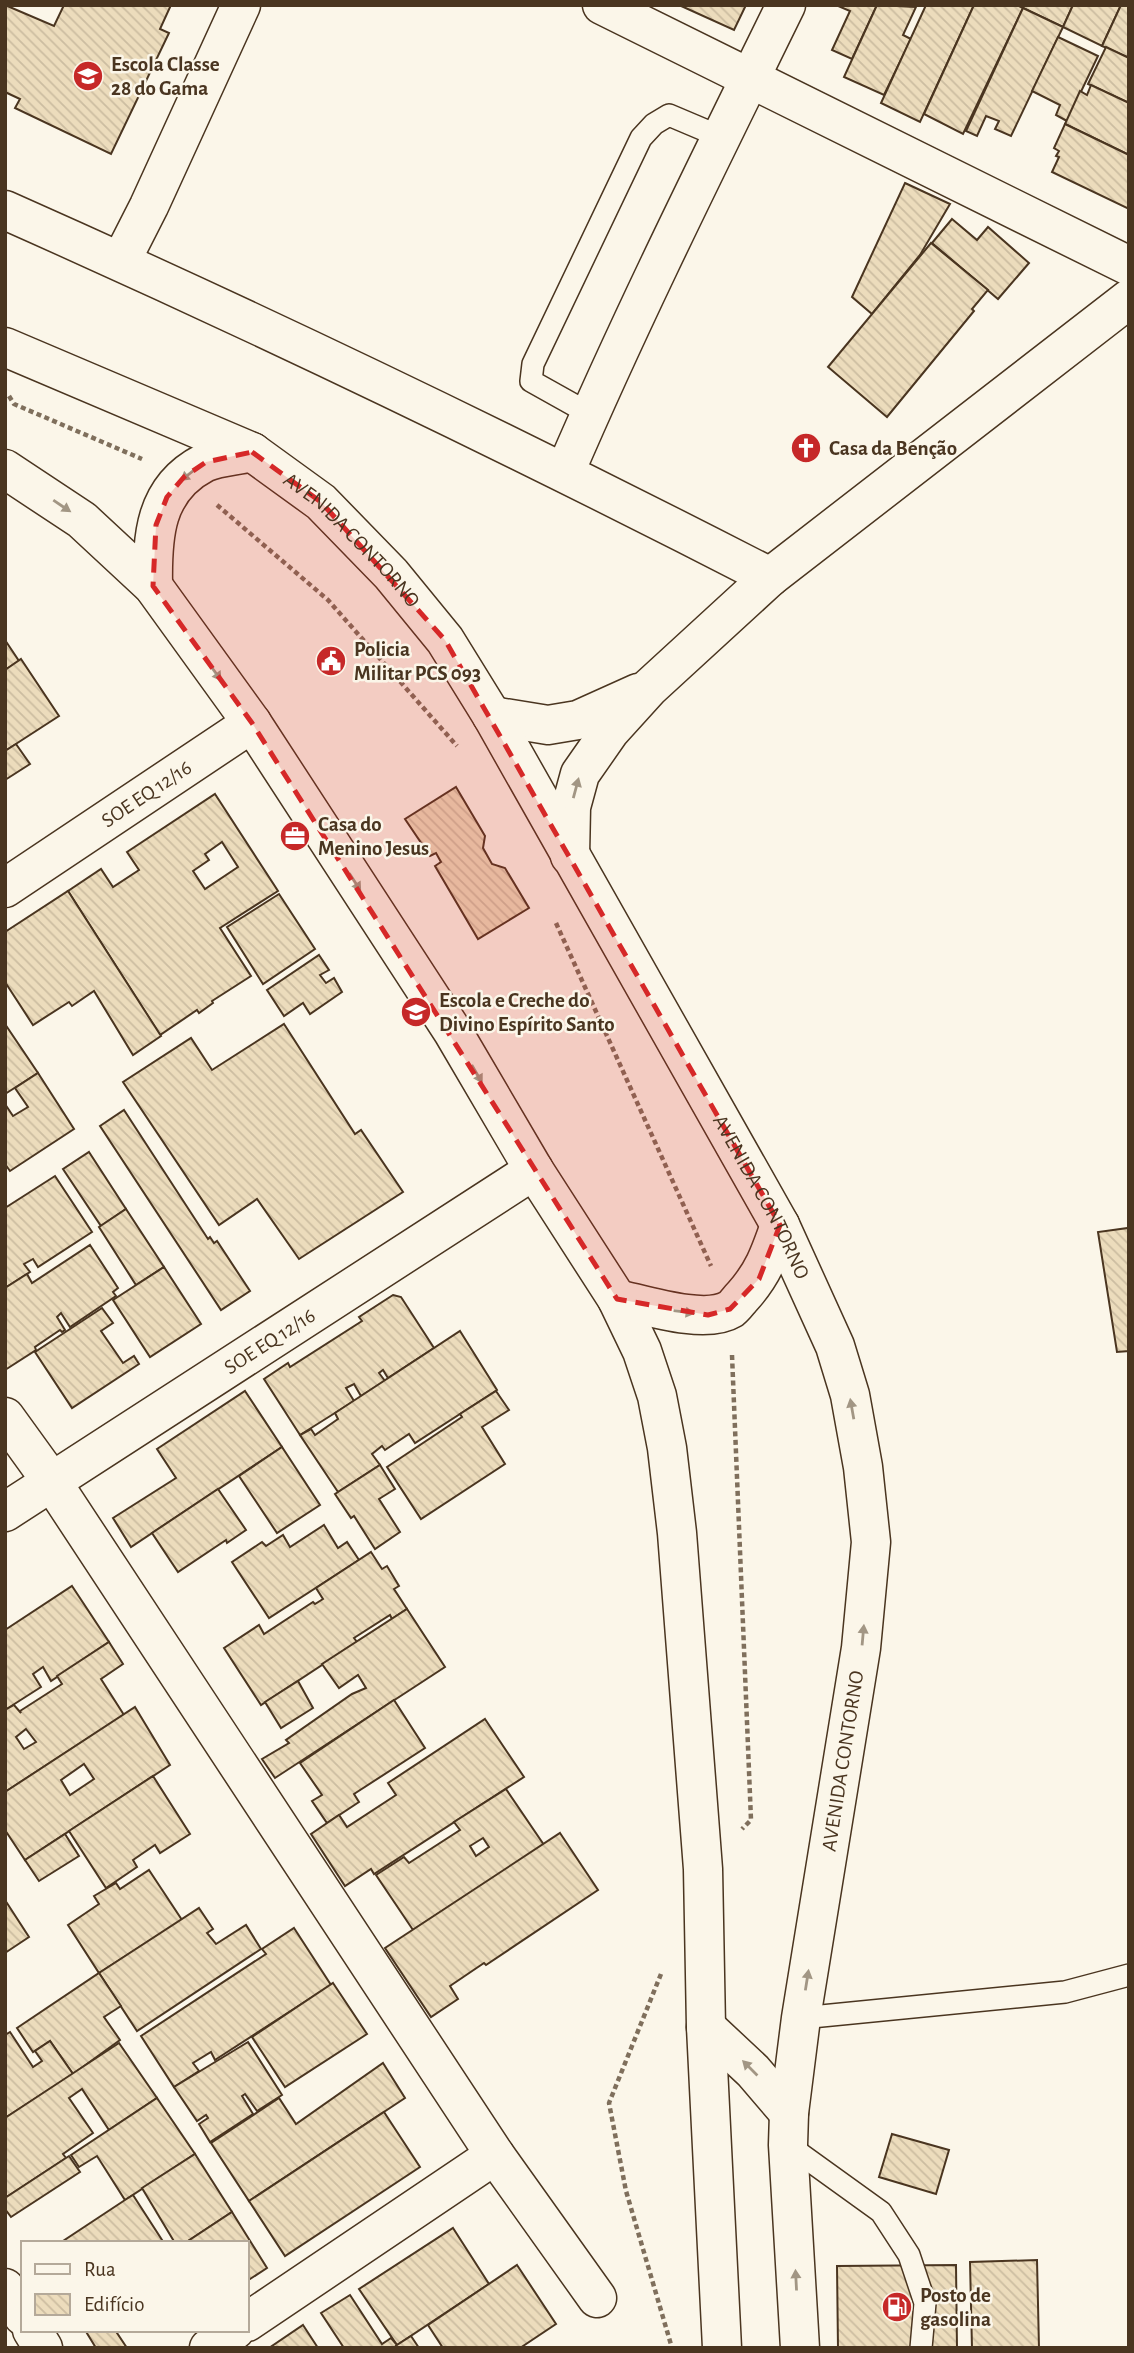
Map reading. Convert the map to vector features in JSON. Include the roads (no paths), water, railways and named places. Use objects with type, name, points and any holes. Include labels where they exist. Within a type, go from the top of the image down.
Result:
[{"type":"street","points":[[121,261],[242,5]]},
{"type":"street","points":[[602,5],[1129,266]]},
{"type":"street","points":[[565,472],[721,136],[786,5]]},
{"type":"street","points":[[5,209],[121,261],[565,472],[770,577]]},
{"type":"street","points":[[570,856],[571,807],[580,774],[611,731],[649,688],[770,577],[1129,299]]},
{"type":"street","name":"AVENIDA CONTORNO","points":[[5,347],[252,452],[321,502],[391,574],[445,640],[492,716],[780,1225],[835,1346],[850,1395],[863,1467],[872,1542],[861,1648],[801,2018],[789,2129],[800,2348]]},
{"type":"street","points":[[153,586],[156,526],[167,497],[184,477],[206,462],[252,452]]},
{"type":"street","points":[[5,469],[82,520],[153,586],[252,723],[453,1032],[534,1170],[617,1299],[642,1351],[657,1396],[667,1448],[677,1533],[703,1869],[706,2027],[722,2348]]},
{"type":"street","points":[[492,716],[548,725],[578,720],[649,688]]},
{"type":"street","name":"SOE EQ 12/16","points":[[5,888],[252,723]]},
{"type":"street","name":"SOE EQ 12/16","points":[[5,1512],[534,1170]]},
{"type":"street","points":[[617,1299],[708,1315],[730,1309],[759,1279],[780,1225]]},
{"type":"street","points":[[5,1417],[52,1482],[495,2155],[597,2298]]},
{"type":"street","points":[[706,2027],[753,2071],[789,2129]]},
{"type":"street","points":[[248,2321],[495,2155]]},
{"type":"street","points":[[5,2288],[21,2313]]},
{"type":"street","points":[[33,2332],[43,2348]]},
{"type":"street","points":[[209,2348],[232,2332]]},
{"type":"lane","points":[[590,414],[531,381],[533,365],[539,352],[641,138],[654,124],[669,115],[721,136]]},
{"type":"lane","points":[[801,2018],[1065,1992],[1129,1975]]},
{"type":"lane","points":[[789,2129],[881,2212],[909,2255],[925,2303],[920,2348]]},
{"type":"place","name":"Escola Classe 28 do Gama","points":[[88,76]]},
{"type":"place","name":"Casa da Benção","points":[[806,448]]},
{"type":"place","name":"Policia Militar PCS 093","points":[[331,661]]},
{"type":"place","name":"Casa do Menino Jesus","points":[[295,836]]},
{"type":"place","name":"Escola e Creche do Divino Espírito Santo","points":[[416,1012]]},
{"type":"place","name":"Posto de gasolina","points":[[897,2307]]}]
